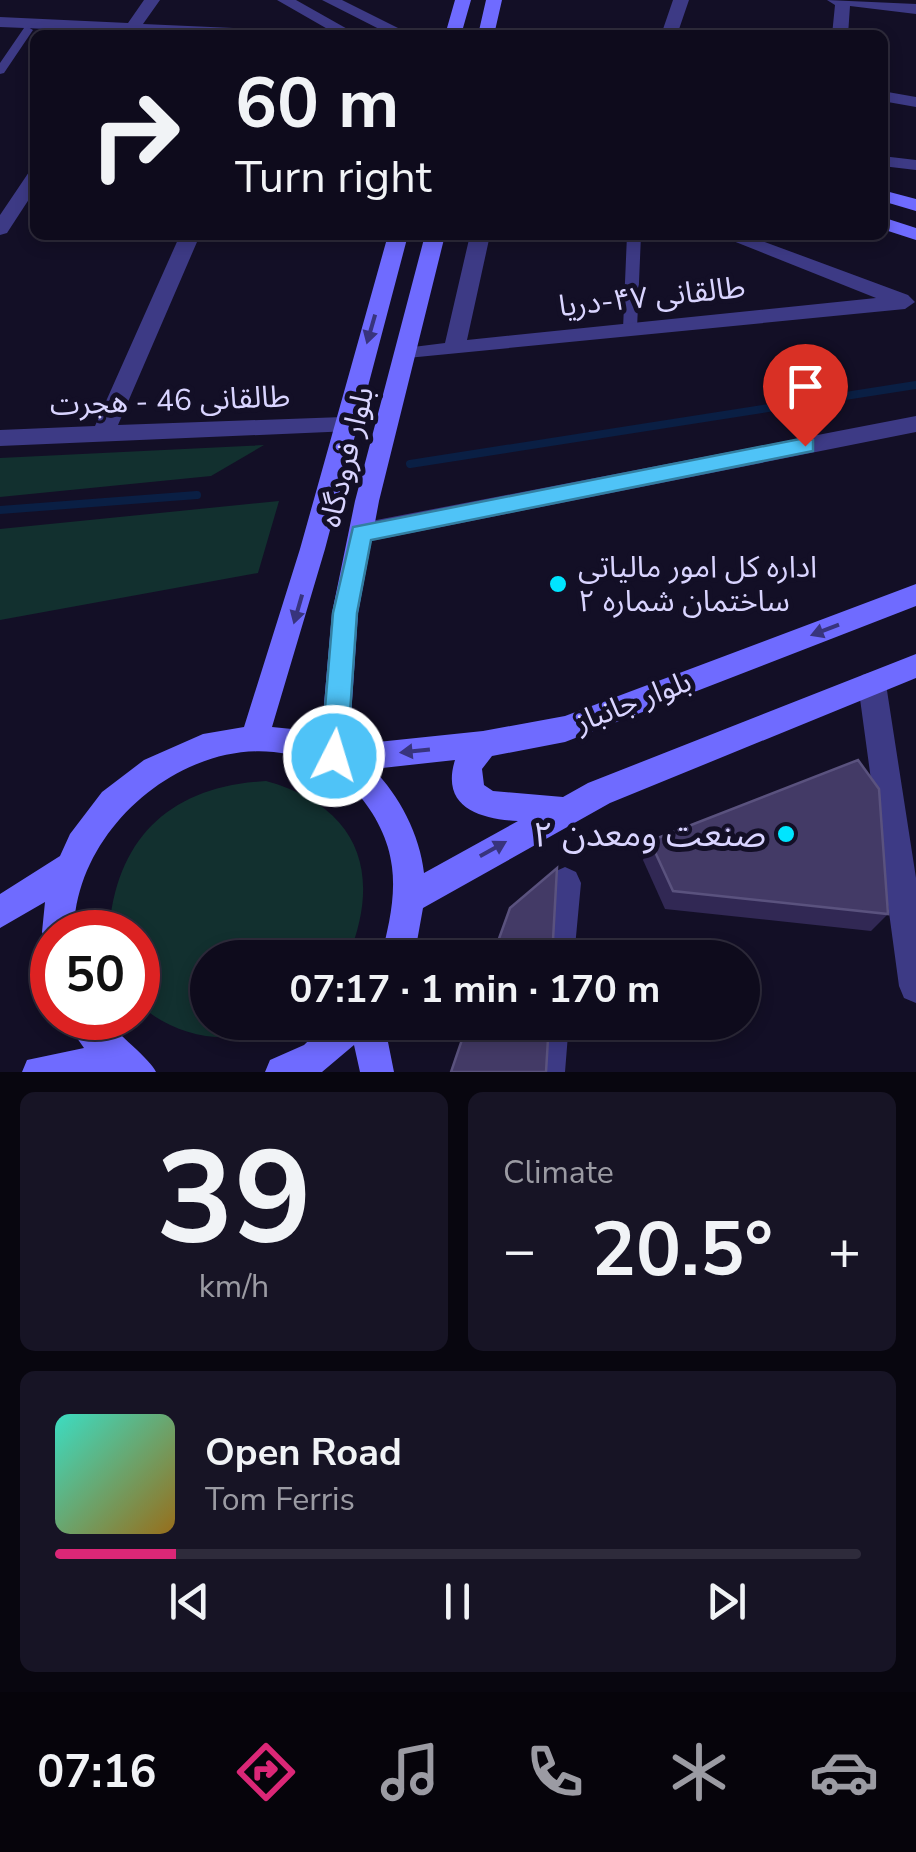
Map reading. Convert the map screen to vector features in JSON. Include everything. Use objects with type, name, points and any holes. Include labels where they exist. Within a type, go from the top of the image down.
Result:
[{"type":"main road","points":[[454,30],[463,0]]},
{"type":"main road","points":[[487,30],[494,0]]},
{"type":"main road","points":[[888,197],[916,205]]},
{"type":"main road","points":[[888,225],[916,234]]},
{"type":"main road","name":"بلوار فرودگاه","points":[[255,736],[299,610],[342,430],[397,240]]},
{"type":"main road","name":"بلوار فرودگاه","points":[[336,758],[345,613],[367,501],[434,240]]},
{"type":"main road","name":"بلوار جانباز","points":[[336,758],[483,744],[565,728],[916,596]]},
{"type":"main road","points":[[409,898],[568,810],[916,666]]},
{"type":"main road","points":[[62,910],[70,868],[93,824],[127,787],[166,759],[210,742],[255,736],[296,742],[336,758],[366,781],[390,814],[406,853],[409,898],[401,940]]},
{"type":"main road","points":[[483,744],[467,766],[470,793],[488,805],[568,810]]},
{"type":"main road","points":[[0,912],[70,868]]},
{"type":"main road","points":[[102,1040],[129,1067]]},
{"type":"main road","points":[[282,1072],[316,1057],[334,1040]]},
{"type":"main road","points":[[371,1040],[377,1072]]},
{"type":"main road","points":[[39,1072],[129,1067]]},
{"type":"street","points":[[131,30],[152,0]]},
{"type":"street","points":[[285,0],[341,30]]},
{"type":"street","points":[[330,0],[393,30]]},
{"type":"street","points":[[671,30],[680,0]]},
{"type":"street","points":[[835,0],[916,10]]},
{"type":"street","points":[[840,30],[843,0]]},
{"type":"street","points":[[0,22],[88,30]]},
{"type":"street","points":[[0,33],[46,28]]},
{"type":"street","points":[[888,97],[916,102]]},
{"type":"street","points":[[888,163],[916,166]]},
{"type":"street","points":[[3,221],[30,183]]},
{"type":"street","points":[[104,432],[188,240]]},
{"type":"street","points":[[454,349],[479,240]]},
{"type":"street","points":[[741,240],[911,304]]},
{"type":"street","name":"طالقانی ۴۷-دریا","points":[[405,354],[911,304]]},
{"type":"street","points":[[361,533],[916,424]]},
{"type":"street","name":"طالقانی 46 - هجرت","points":[[0,438],[104,432],[342,430]]},
{"type":"street","points":[[872,684],[916,986]]},
{"type":"street","points":[[560,940],[565,883]]},
{"type":"street","points":[[548,1072],[551,1040]]},
{"type":"lane","points":[[0,71],[28,30]]},
{"type":"lane","points":[[630,329],[634,240]]},
{"type":"green space","points":[[264,445],[211,476],[0,497],[0,458]]},
{"type":"green space","points":[[279,501],[258,573],[0,620],[0,529]]},
{"type":"green space","points":[[266,781],[323,807],[342,825],[355,846],[362,871],[363,897],[353,940],[190,940],[190,1033],[160,1019],[160,910],[112,910],[114,898],[123,869],[154,823],[202,793]]},
{"type":"building","name":"صنعت ومعدن ۲","points":[[858,760],[879,789],[888,914],[673,891],[650,841]]},
{"type":"building","points":[[557,868],[553,940],[498,940],[510,908]]},
{"type":"building","points":[[462,1040],[548,1040],[546,1072],[451,1072]]},
{"type":"waterway","points":[[410,464],[916,385]]},
{"type":"waterway","points":[[0,510],[197,495]]},
{"type":"place","name":"اداره کل امور مالیاتی ساختمان شماره ۲","points":[[558,584]]},
{"type":"place","name":"صنعت ومعدن ۲","points":[[786,834]]},
{"type":"route","points":[[334,756],[345,613],[361,533],[805,446]]}]
